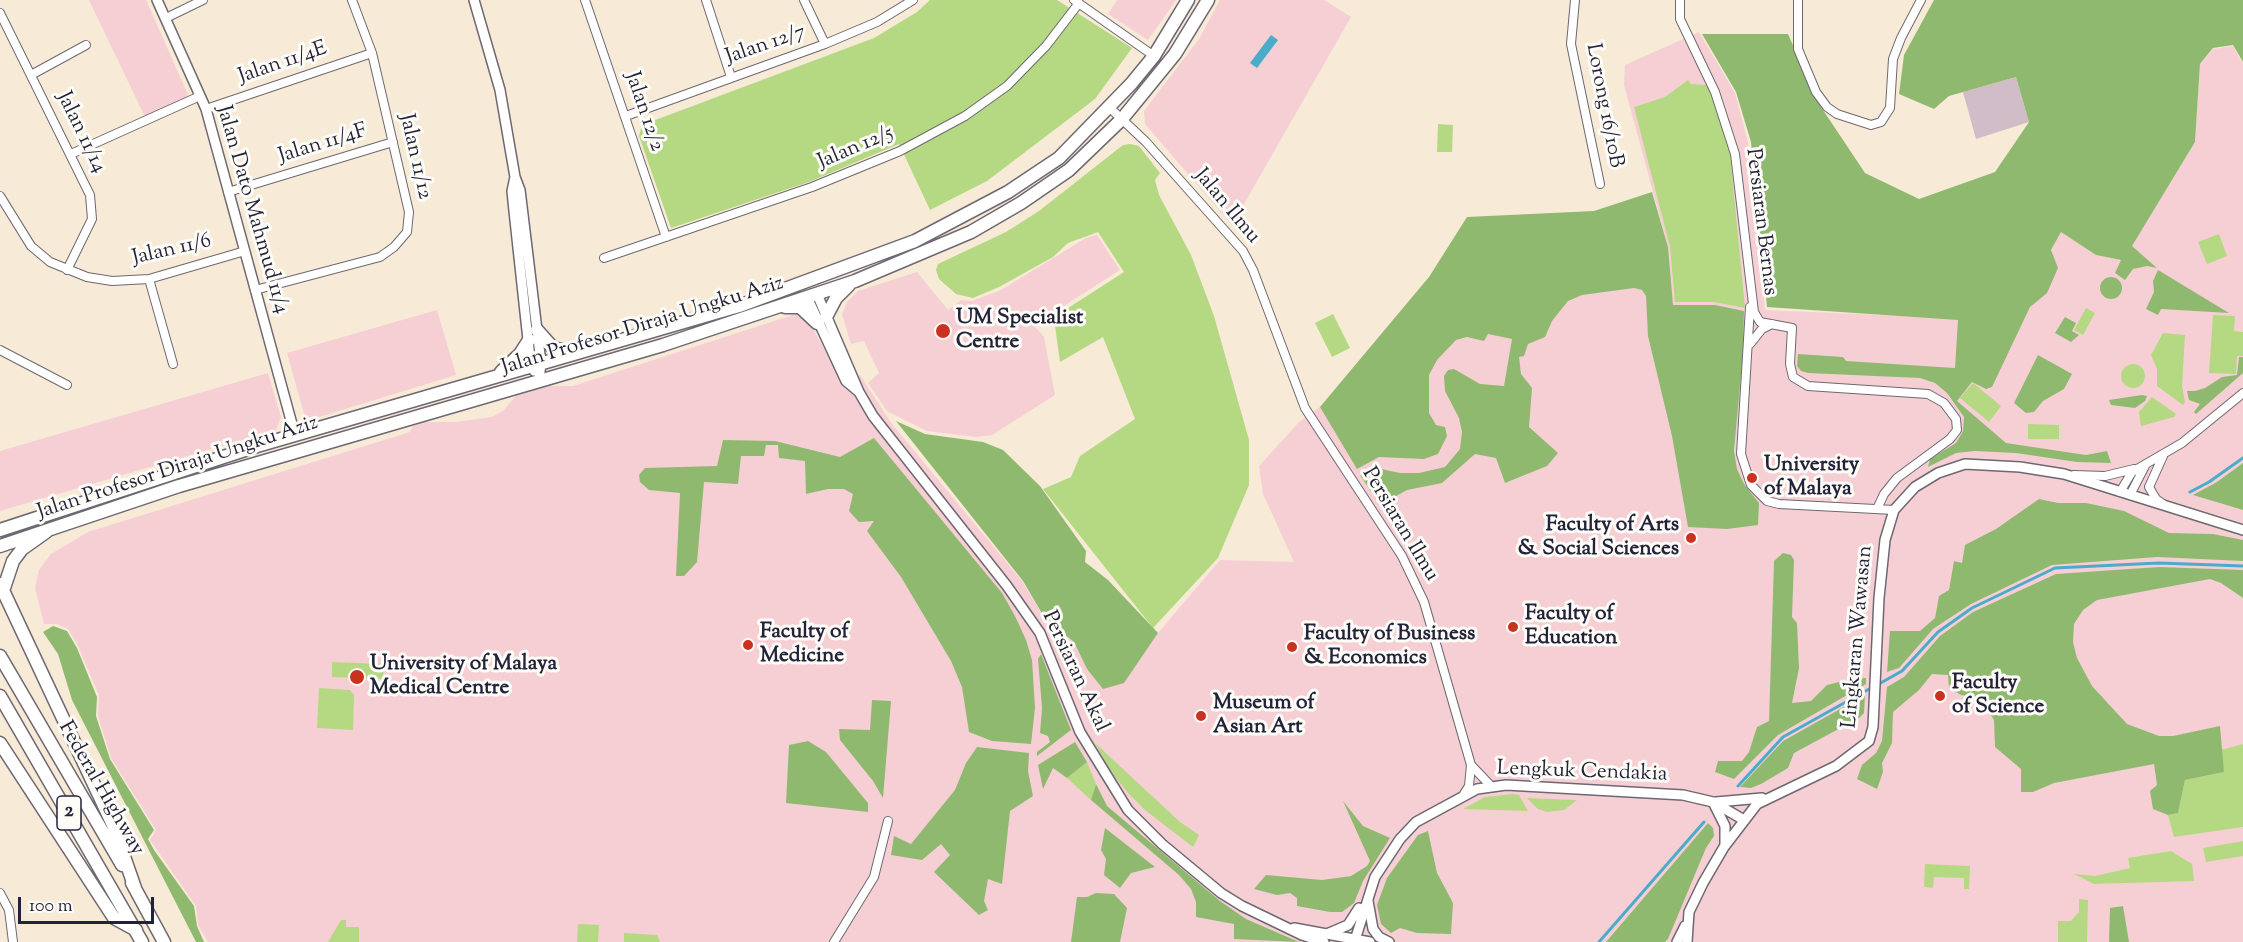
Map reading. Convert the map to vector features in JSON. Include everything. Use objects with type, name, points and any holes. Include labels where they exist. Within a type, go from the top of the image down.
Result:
[{"type":"main road","name":"Jalan Profesor Diraja Ungku Aziz","points":[[0,530],[174,471],[763,297],[876,257],[956,221],[1008,192],[1059,158],[1110,108],[1154,56],[1188,0]]},
{"type":"main road","name":"Jalan Profesor Diraja Ungku Aziz","points":[[0,546],[179,486],[663,345],[855,280],[971,232],[1022,203],[1069,170],[1122,119],[1175,54],[1208,0]]},
{"type":"main road","points":[[763,297],[811,294],[876,257]]},
{"type":"main road","points":[[777,308],[800,308],[822,320],[836,298],[855,280]]},
{"type":"main road","points":[[496,377],[520,354],[533,335],[553,348],[564,352],[579,352]]},
{"type":"main road","points":[[46,532],[22,549],[13,561],[2,587],[34,660],[113,825],[135,888]]},
{"type":"main road","name":"Federal Highway","points":[[0,656],[164,942]]},
{"type":"main road","name":"Federal Highway","points":[[0,696],[140,936]]},
{"type":"main road","points":[[0,744],[114,918],[140,936]]},
{"type":"street","name":"Jalan Dato Mahmud 11/4","points":[[157,0],[206,109],[295,435]]},
{"type":"street","points":[[166,18],[203,0]]},
{"type":"street","name":"Jalan 11/12","points":[[255,290],[380,258],[407,232],[409,219],[372,53],[352,0]]},
{"type":"street","points":[[474,0],[500,90],[520,190],[539,380]]},
{"type":"street","name":"Jalan 12/2","points":[[585,0],[666,237]]},
{"type":"street","points":[[706,0],[731,77]]},
{"type":"street","points":[[804,0],[825,44]]},
{"type":"street","name":"Jalan 12/7","points":[[626,116],[825,44],[877,22],[913,0]]},
{"type":"street","name":"Lorong 16/10B","points":[[1575,0],[1571,44],[1600,184]]},
{"type":"street","name":"Persiaran Bernas","points":[[1680,0],[1680,19],[1715,92],[1735,154],[1752,302],[1760,322],[1792,328],[1791,373],[1803,384],[1921,392],[1939,398],[1953,412],[1957,424],[1954,434],[1897,478],[1884,494],[1877,509]]},
{"type":"street","points":[[1798,0],[1798,49],[1816,92],[1827,107],[1837,114],[1871,125],[1881,122],[1890,108],[1893,59],[1921,0]]},
{"type":"street","points":[[1076,1],[1154,56]]},
{"type":"street","name":"Jalan 12/5","points":[[604,258],[813,187],[900,151],[966,116],[1007,86],[1046,46],[1076,1]]},
{"type":"street","name":"Jalan 11/14","points":[[0,14],[71,154],[93,207],[93,219],[67,270]]},
{"type":"street","points":[[31,75],[86,45]]},
{"type":"street","name":"Jalan 11/4E","points":[[206,109],[372,53]]},
{"type":"street","points":[[71,154],[200,96]]},
{"type":"street","name":"Jalan Ilmu","points":[[1110,108],[1153,149],[1243,251],[1253,270],[1310,416]]},
{"type":"street","name":"Jalan 11/4F","points":[[228,192],[393,142]]},
{"type":"street","name":"Jalan 11/6","points":[[0,196],[3,209],[31,246],[50,262],[67,270],[112,281],[149,279],[245,251]]},
{"type":"street","points":[[149,279],[173,364]]},
{"type":"street","name":"Persiaran Akal","points":[[811,294],[846,381],[859,392],[873,416],[1007,586],[1040,633],[1080,732],[1128,810],[1162,844],[1221,893],[1242,906],[1291,928],[1325,938],[1370,942]]},
{"type":"street","points":[[1752,302],[1749,313],[1750,344],[1741,454],[1751,485],[1767,501],[1779,504],[1894,510]]},
{"type":"street","points":[[1750,344],[1762,329],[1772,324]]},
{"type":"street","points":[[0,350],[67,385]]},
{"type":"street","points":[[2064,474],[2105,476],[2146,465],[2200,429],[2243,393]]},
{"type":"street","name":"Persiaran Ilmu","points":[[1310,416],[1401,556],[1424,602],[1471,765],[1469,786],[1464,794]]},
{"type":"street","points":[[2164,454],[2149,487],[2156,499],[2167,506]]},
{"type":"street","name":"Lingkaran Wawasan","points":[[1677,942],[1711,868],[1757,804],[1767,797],[1836,766],[1864,746],[1873,727],[1881,561],[1894,510],[1908,492],[1927,478],[1965,464],[1996,464],[2064,474],[2243,530]]},
{"type":"street","points":[[2130,495],[2136,478],[2146,465]]},
{"type":"street","points":[[2120,492],[2128,475],[2136,468]]},
{"type":"street","name":"Persiaran Ilmu","points":[[1471,765],[1490,785]]},
{"type":"street","name":"Lengkuk Cendakia","points":[[1353,941],[1368,893],[1387,858],[1409,828],[1464,794],[1490,785],[1658,793],[1713,802],[1767,797]]},
{"type":"street","points":[[1713,802],[1725,826],[1724,848]]},
{"type":"street","name":"Lengkuk Cendakia","points":[[1713,802],[1744,820]]},
{"type":"street","points":[[834,942],[874,877],[888,820]]},
{"type":"street","points":[[0,893],[9,910],[13,942]]},
{"type":"street","points":[[1325,938],[1347,925],[1368,893]]},
{"type":"street","points":[[1368,893],[1368,911],[1373,929],[1379,938],[1389,942]]},
{"type":"street","points":[[1687,942],[1689,912]]},
{"type":"shaded area","points":[[89,0],[146,0],[189,97],[145,117]]},
{"type":"shaded area","points":[[1117,0],[1176,0],[1148,40],[1108,14]]},
{"type":"shaded area","points":[[1220,0],[1324,0],[1351,17],[1232,225],[1145,124],[1144,111],[1199,39]]},
{"type":"shaded area","name":"University of Malaya","points":[[1699,32],[1735,93],[1748,142],[1765,310],[2015,321],[2061,231],[2096,255],[2156,267],[2131,246],[2195,142],[2200,65],[2213,49],[2233,46],[2243,64],[2243,942],[208,942],[198,925],[196,906],[150,840],[156,830],[111,758],[98,716],[99,695],[77,644],[68,629],[57,624],[44,624],[35,588],[39,570],[51,554],[88,532],[410,432],[413,426],[423,422],[456,422],[492,417],[504,410],[517,394],[535,386],[573,386],[796,314],[811,325],[843,384],[860,375],[892,424],[1022,581],[1054,634],[1064,634],[1074,642],[1087,669],[1124,682],[1158,633],[1220,560],[1294,562],[1263,494],[1259,466],[1299,422],[1320,407],[1429,277],[1668,247],[1624,85],[1625,65]]},
{"type":"shaded area","points":[[2016,77],[2029,122],[1976,139],[1963,92]]},
{"type":"shaded area","name":"UM Specialist Centre","points":[[1097,235],[1120,270],[1034,325],[1044,337],[1055,395],[992,435],[976,437],[927,431],[887,411],[868,383],[879,373],[864,341],[851,344],[842,315],[847,302],[858,291],[917,272],[948,310],[961,300],[972,301],[1001,290],[1086,238]]},
{"type":"shaded area","points":[[437,310],[456,375],[306,421],[287,353]]},
{"type":"shaded area","points":[[268,373],[281,417],[276,430],[0,511],[0,451]]},
{"type":"green space","points":[[930,0],[1057,0],[1132,48],[1095,99],[987,181],[930,210],[899,144],[809,182],[671,228],[639,136],[642,125],[874,38],[917,12]]},
{"type":"green space","points":[[1934,0],[2243,0],[2243,62],[2233,45],[2213,48],[2200,64],[2195,142],[2132,246],[2157,268],[2147,266],[2133,269],[2125,280],[2115,273],[2121,260],[2096,255],[2061,232],[2051,250],[2058,268],[2047,293],[2030,307],[1992,387],[1986,389],[1972,382],[1957,401],[2006,443],[2086,455],[2107,451],[2111,463],[2077,462],[2016,453],[1975,451],[1956,453],[1928,467],[1930,459],[1956,443],[1963,431],[1964,417],[1947,393],[1935,383],[1920,378],[1808,373],[1801,371],[1797,366],[1798,354],[1843,357],[1846,361],[1955,368],[1958,320],[1767,307],[1751,142],[1736,92],[1702,34],[1788,34],[1819,104],[1865,173],[1919,199],[1995,172],[2029,122],[2016,77],[1949,96],[1934,109],[1899,94],[1904,55]]},
{"type":"green space","points":[[1688,80],[1691,84],[1708,85],[1729,143],[1745,308],[1714,302],[1675,302],[1670,247],[1634,107],[1665,97]]},
{"type":"green space","points":[[1438,124],[1453,125],[1452,152],[1437,152]]},
{"type":"green space","points":[[1123,145],[1139,146],[1160,173],[1155,180],[1159,195],[1191,255],[1214,316],[1249,440],[1249,485],[1218,558],[1153,628],[1043,489],[1071,477],[1080,456],[1135,419],[1103,337],[1060,362],[1055,326],[1065,310],[1124,272],[1098,232],[1068,243],[1053,257],[999,287],[973,298],[956,294],[939,279],[936,270],[938,264],[1006,232],[1039,211]]},
{"type":"green space","points":[[1652,192],[1668,247],[1673,305],[1715,305],[1744,311],[1743,352],[1734,451],[1737,469],[1744,484],[1759,503],[1758,525],[1727,529],[1688,527],[1672,436],[1648,336],[1646,296],[1642,290],[1634,288],[1582,295],[1568,301],[1552,321],[1545,337],[1528,344],[1524,356],[1519,357],[1521,374],[1532,388],[1529,427],[1558,453],[1547,466],[1505,483],[1496,458],[1475,454],[1442,483],[1407,490],[1380,505],[1360,475],[1381,469],[1400,473],[1419,473],[1445,467],[1460,449],[1462,432],[1459,418],[1445,391],[1444,376],[1448,370],[1454,369],[1480,384],[1504,386],[1512,339],[1488,334],[1484,341],[1467,337],[1456,340],[1437,360],[1429,375],[1429,413],[1436,425],[1445,427],[1447,436],[1438,454],[1424,459],[1379,457],[1357,469],[1320,407],[1429,277],[1467,217],[1594,211]]},
{"type":"green space","points":[[2219,234],[2227,256],[2207,264],[2198,242]]},
{"type":"green space","points":[[2158,270],[2229,313],[2161,309],[2158,315],[2146,309],[2154,292],[2153,281]]},
{"type":"green space","points":[[2111,277],[2119,280],[2122,288],[2119,296],[2111,299],[2103,296],[2100,288],[2103,280]]},
{"type":"green space","points":[[2086,308],[2095,313],[2083,335],[2074,330]]},
{"type":"green space","points":[[1333,314],[1350,348],[1332,357],[1315,323]]},
{"type":"green space","points":[[2213,315],[2235,316],[2234,331],[2243,332],[2243,356],[2237,356],[2236,374],[2209,373]]},
{"type":"green space","points":[[2065,317],[2076,323],[2072,331],[2079,335],[2071,342],[2055,333]]},
{"type":"green space","points":[[2163,333],[2185,335],[2182,386],[2185,402],[2183,405],[2157,386],[2157,369],[2151,355]]},
{"type":"green space","points":[[2038,355],[2072,374],[2064,389],[2043,401],[2034,412],[2026,413],[2014,403]]},
{"type":"green space","points":[[2239,357],[2243,357],[2243,373],[2196,414],[2194,412],[2200,404],[2189,400],[2187,391],[2205,388],[2222,377],[2237,375]]},
{"type":"green space","points":[[2133,364],[2141,368],[2145,376],[2141,384],[2133,388],[2125,384],[2121,376],[2125,368]]},
{"type":"green space","points":[[1973,383],[2001,406],[1989,422],[1960,398]]},
{"type":"green space","points":[[2147,396],[2145,401],[2135,408],[2111,405],[2109,400]]},
{"type":"green space","points":[[2152,397],[2176,414],[2174,417],[2141,426],[2139,412]]},
{"type":"green space","points":[[896,421],[925,434],[983,442],[1003,450],[1040,486],[1086,551],[1085,562],[1108,580],[1158,633],[1124,683],[1103,689],[1087,669],[1074,642],[1064,634],[1054,634],[1023,581]]},
{"type":"green space","points":[[2028,424],[2059,425],[2059,439],[2028,439]]},
{"type":"green space","points":[[874,438],[1002,593],[1015,616],[1032,660],[1035,708],[1031,744],[992,741],[969,732],[962,687],[951,661],[901,577],[867,531],[874,521],[859,522],[849,511],[853,494],[844,489],[828,489],[806,494],[805,461],[779,458],[778,445],[766,445],[764,456],[741,456],[738,484],[704,482],[697,562],[684,576],[676,576],[680,493],[649,490],[640,482],[639,475],[645,468],[717,466],[723,440],[775,441],[840,457]]},
{"type":"green space","points":[[2243,463],[2243,510],[2193,495],[2217,482]]},
{"type":"green space","points":[[2039,499],[2058,503],[2086,503],[2124,511],[2169,533],[2213,534],[2243,540],[2243,561],[2157,557],[2052,565],[1971,604],[1933,629],[1899,668],[1887,672],[1890,631],[1920,631],[1935,618],[1939,596],[1949,590],[1954,561],[1962,563],[1965,545],[1996,529]]},
{"type":"green space","points":[[1783,553],[1791,555],[1794,560],[1792,617],[1797,623],[1799,668],[1792,703],[1811,701],[1827,685],[1866,678],[1866,684],[1778,735],[1734,779],[1715,772],[1718,761],[1742,761],[1749,752],[1757,727],[1769,721],[1774,561]]},
{"type":"green space","points":[[2159,567],[2243,570],[2243,598],[2221,583],[2210,579],[2097,600],[2083,610],[2074,624],[2073,642],[2077,658],[2092,686],[2127,724],[2159,736],[2173,736],[2220,726],[2224,772],[2185,780],[2178,813],[2168,815],[2153,809],[2150,791],[2157,785],[2154,764],[2054,783],[2033,792],[2021,792],[2021,769],[1995,747],[1994,720],[1980,698],[1961,695],[1949,688],[1948,675],[1932,674],[1919,690],[1893,712],[1892,743],[1882,763],[1883,772],[1877,789],[1857,779],[1862,765],[1876,753],[1882,741],[1887,687],[1904,677],[1940,636],[1973,612],[2056,574]]},
{"type":"green space","points":[[53,626],[67,631],[77,648],[97,697],[96,716],[110,759],[154,830],[148,839],[154,850],[194,906],[197,926],[204,942],[196,942],[72,700],[58,654],[43,632]]},
{"type":"green space","points":[[1041,654],[1071,730],[1037,756],[1037,752],[1050,742],[1048,736],[1040,733],[1042,708],[1038,659]]},
{"type":"green space","points":[[332,662],[384,664],[383,679],[332,677]]},
{"type":"green space","points":[[319,688],[350,690],[354,695],[353,730],[317,728]]},
{"type":"green space","points":[[1865,695],[1864,713],[1859,718],[1794,753],[1788,768],[1761,784],[1751,788],[1740,787],[1783,741]]},
{"type":"green space","points":[[872,700],[891,701],[883,798],[873,781],[840,740],[839,729],[870,730]]},
{"type":"green space","points":[[808,741],[826,752],[868,803],[868,812],[786,803],[789,745]]},
{"type":"green space","points":[[1075,742],[1087,762],[1067,778],[1053,768],[1043,789],[1038,765]]},
{"type":"green space","points":[[1095,743],[1180,822],[1199,835],[1193,847],[1145,810],[1128,793],[1111,772]]},
{"type":"green space","points":[[2243,744],[2243,827],[2174,837],[2168,815],[2178,813],[2185,780],[2224,772],[2221,750]]},
{"type":"green space","points":[[977,747],[1029,753],[1028,771],[1033,796],[1010,811],[1002,884],[988,879],[984,901],[988,910],[979,915],[934,872],[950,855],[941,844],[922,860],[891,855],[894,836],[911,844],[955,790],[966,763]]},
{"type":"green space","points":[[1087,762],[1096,784],[1091,800],[1067,778]]},
{"type":"green space","points":[[1096,784],[1107,806],[1220,901],[1246,919],[1299,942],[1234,939],[1234,924],[1196,917],[1196,902],[1191,889],[1179,875],[1091,800]]},
{"type":"green space","points":[[1519,795],[1528,811],[1463,809],[1485,797]]},
{"type":"green space","points":[[1527,798],[1577,800],[1564,810],[1547,812],[1538,809]]},
{"type":"green space","points":[[1343,801],[1363,826],[1390,838],[1363,881],[1354,903],[1342,912],[1330,912],[1297,906],[1297,898],[1290,893],[1277,895],[1254,889],[1266,875],[1322,880],[1351,876],[1367,866],[1370,861]]},
{"type":"green space","points":[[1708,823],[1713,828],[1714,836],[1706,848],[1668,939],[1665,942],[1606,942]]},
{"type":"green space","points":[[1105,828],[1155,867],[1131,873],[1120,888],[1104,875],[1106,859],[1101,850]]},
{"type":"green space","points":[[1428,831],[1437,873],[1453,903],[1451,934],[1417,933],[1400,928],[1391,933],[1381,924],[1377,905],[1387,878],[1418,835]]},
{"type":"green space","points":[[2243,841],[2243,856],[2206,862],[2203,848]]},
{"type":"green space","points":[[2171,851],[2192,864],[2194,881],[2094,884],[2074,874],[2095,876],[2130,868],[2128,858]]},
{"type":"green space","points":[[1925,864],[1970,866],[1969,889],[1964,889],[1964,878],[1934,877],[1933,888],[1924,887]]},
{"type":"green space","points":[[1096,893],[1114,894],[1127,908],[1120,942],[1071,942],[1077,897],[1087,897]]},
{"type":"green space","points":[[2079,899],[2088,900],[2087,942],[2058,942],[2058,921],[2071,921],[2079,912]]},
{"type":"green space","points":[[2123,906],[2129,942],[2109,942],[2110,908]]},
{"type":"green space","points":[[341,920],[346,920],[346,927],[359,927],[359,942],[328,942]]},
{"type":"green space","points":[[578,924],[599,925],[598,942],[577,942]]},
{"type":"green space","points":[[624,933],[657,935],[660,942],[624,942]]},
{"type":"water","points":[[1271,35],[1278,40],[1257,68],[1250,63]]},
{"type":"waterway","points":[[2190,492],[2209,482],[2243,458]]},
{"type":"waterway","points":[[1877,685],[1902,671],[1938,632],[1972,608],[2055,568],[2159,563],[2243,566]]},
{"type":"waterway","points":[[1738,786],[1783,737],[1871,688]]},
{"type":"waterway","points":[[1599,942],[1704,822]]},
{"type":"place","name":"UM Specialist Centre","points":[[943,331]]},
{"type":"place","name":"University of Malaya","points":[[1752,478]]},
{"type":"place","name":"Faculty of Arts & Social Sciences","points":[[1691,538]]},
{"type":"place","name":"Faculty of Education","points":[[1513,627]]},
{"type":"place","name":"Faculty of Medicine","points":[[748,645]]},
{"type":"place","name":"Faculty of Business & Economics","points":[[1292,647]]},
{"type":"place","name":"University of Malaya Medical Centre","points":[[357,677]]},
{"type":"place","name":"Faculty of Science","points":[[1940,696]]},
{"type":"place","name":"Museum of Asian Art","points":[[1201,716]]}]
